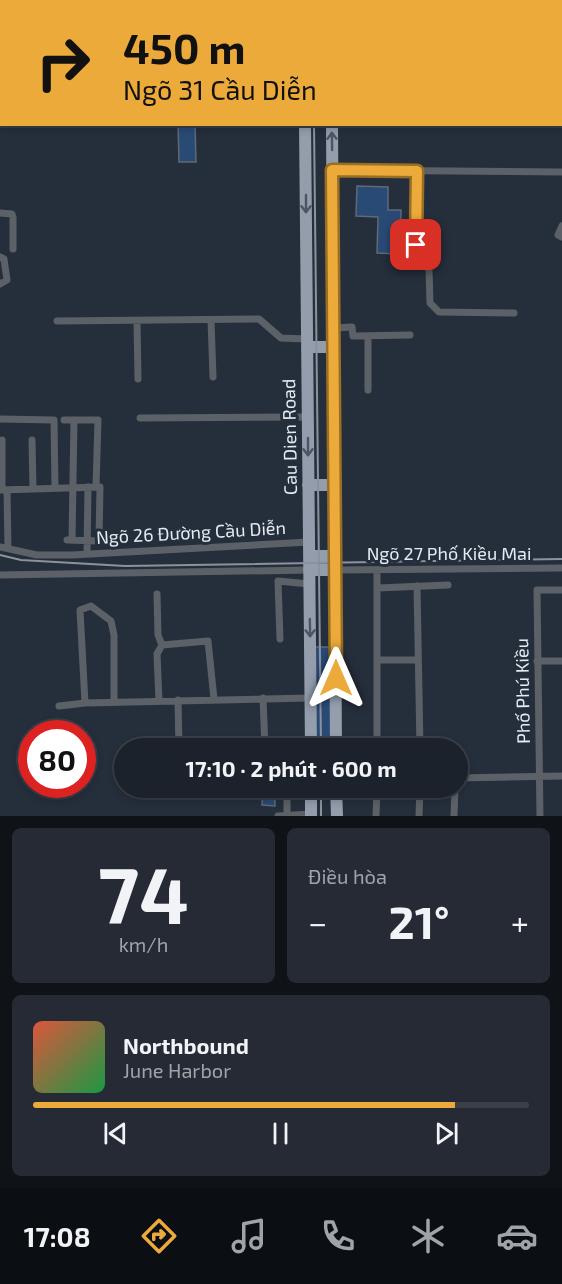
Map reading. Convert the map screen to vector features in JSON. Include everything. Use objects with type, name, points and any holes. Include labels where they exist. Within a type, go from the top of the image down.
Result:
[{"type":"highway","name":"Cau Dien Road","points":[[305,126],[311,738]]},
{"type":"highway","points":[[332,126],[336,738]]},
{"type":"highway","points":[[307,343],[334,347]]},
{"type":"highway","points":[[308,485],[335,485]]},
{"type":"highway","points":[[309,556],[335,555]]},
{"type":"highway","points":[[309,570],[336,570]]},
{"type":"highway","points":[[311,798],[311,815]]},
{"type":"highway","points":[[336,798],[336,816]]},
{"type":"street","points":[[93,0],[150,0]]},
{"type":"street","points":[[332,170],[562,172]]},
{"type":"street","points":[[417,171],[416,245],[429,270],[430,303],[433,309],[438,312],[514,313]]},
{"type":"street","points":[[0,213],[12,214],[13,249]]},
{"type":"street","points":[[562,226],[558,235],[562,237]]},
{"type":"street","points":[[0,257],[4,259],[7,280],[0,284]]},
{"type":"street","points":[[57,321],[259,319],[281,338],[307,343]]},
{"type":"street","points":[[211,320],[213,377]]},
{"type":"street","points":[[137,321],[138,379]]},
{"type":"street","points":[[334,328],[352,327],[353,336],[410,335]]},
{"type":"street","points":[[368,336],[368,390]]},
{"type":"street","points":[[140,418],[308,417]]},
{"type":"street","points":[[0,419],[54,420],[55,488]]},
{"type":"street","points":[[64,420],[98,420],[92,487]]},
{"type":"street","points":[[3,490],[72,487],[100,487],[99,541],[70,540],[72,487],[74,420]]},
{"type":"street","points":[[2,440],[8,548]]},
{"type":"street","points":[[32,440],[33,489]]},
{"type":"street","name":"Ngõ 26 Đường Cầu Diễn","points":[[92,487],[87,554],[309,542]]},
{"type":"street","points":[[0,547],[37,555],[87,554]]},
{"type":"street","name":"Ngõ 27 Phố Kiều Mai","points":[[336,570],[562,568]]},
{"type":"street","points":[[0,575],[309,570]]},
{"type":"street","points":[[377,570],[377,738]]},
{"type":"street","points":[[279,639],[278,581],[309,584]]},
{"type":"street","points":[[378,588],[448,585]]},
{"type":"street","points":[[417,586],[420,738]]},
{"type":"street","name":"Phố Phú Kiều","points":[[540,816],[537,590],[562,590]]},
{"type":"street","points":[[158,594],[158,635],[162,645]]},
{"type":"street","points":[[85,703],[80,610],[91,606],[111,621],[114,635],[114,702]]},
{"type":"street","points":[[162,645],[208,641],[214,699]]},
{"type":"street","points":[[159,701],[157,654],[162,645]]},
{"type":"street","points":[[377,660],[418,660]]},
{"type":"street","points":[[537,662],[562,661]]},
{"type":"street","points":[[263,698],[265,738]]},
{"type":"street","points":[[59,706],[114,702],[310,698]]},
{"type":"street","points":[[178,700],[179,738]]},
{"type":"street","points":[[468,778],[562,776]]},
{"type":"street","points":[[287,798],[287,816]]},
{"type":"street","points":[[376,816],[377,798]]},
{"type":"street","points":[[419,816],[420,798]]},
{"type":"street","points":[[454,816],[455,798]]},
{"type":"street","points":[[278,816],[311,815]]},
{"type":"building","points":[[178,126],[195,126],[196,162],[179,162]]},
{"type":"building","points":[[357,186],[388,187],[388,210],[401,210],[400,254],[377,253],[378,217],[356,216]]},
{"type":"building","points":[[309,647],[337,647],[337,738],[309,738]]},
{"type":"building","points":[[262,798],[275,798],[275,806],[262,805]]},
{"type":"railway","points":[[314,126],[321,738]]},
{"type":"railway","points":[[0,555],[21,560],[125,566],[562,559]]},
{"type":"railway","points":[[321,798],[321,816]]},
{"type":"route","points":[[336,678],[332,170],[417,171],[414,229],[416,245]]}]
